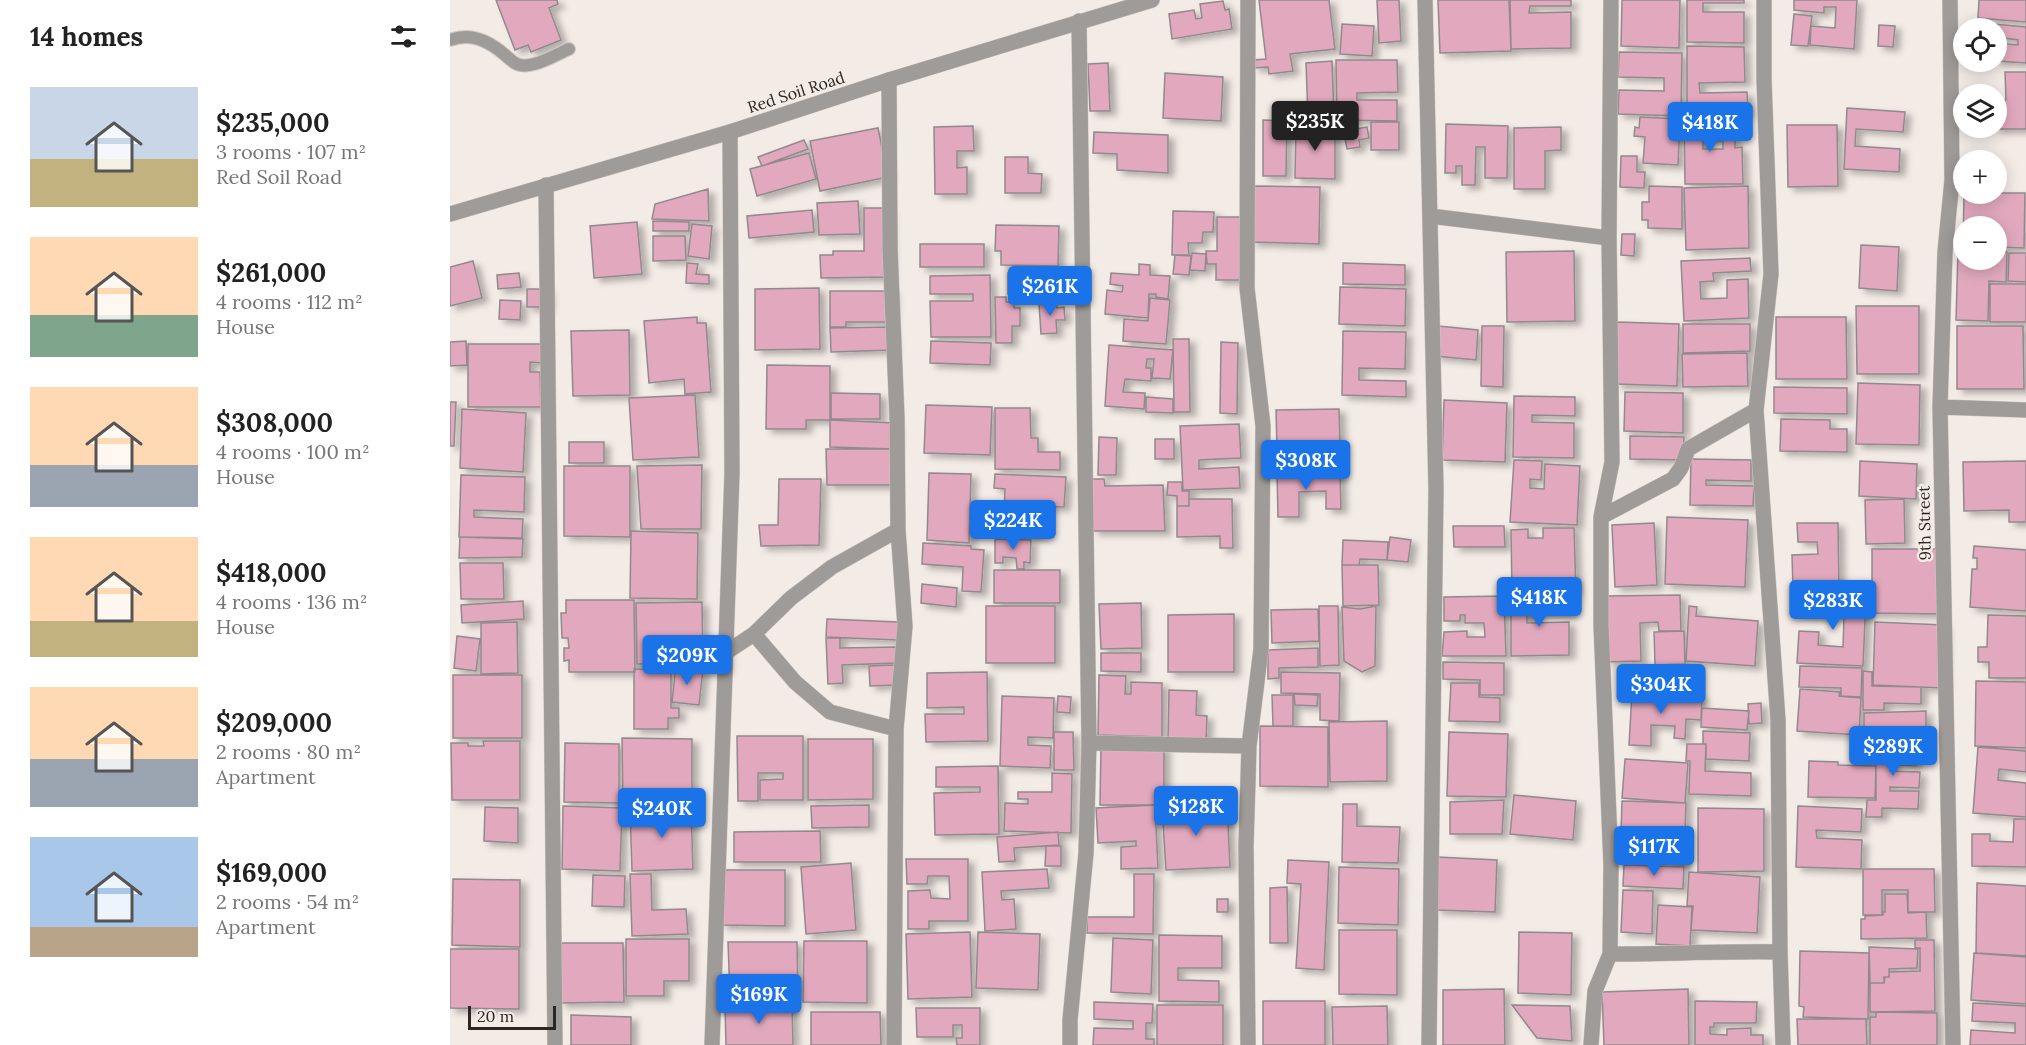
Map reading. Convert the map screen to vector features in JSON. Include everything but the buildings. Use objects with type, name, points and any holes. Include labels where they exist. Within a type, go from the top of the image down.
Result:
[{"type":"street","name":"Red Soil Road","points":[[450,214],[730,132],[889,80],[1152,0]]},
{"type":"street","points":[[1248,0],[1247,288],[1263,426],[1261,650],[1250,746],[1246,846],[1248,1045]]},
{"type":"street","points":[[1425,0],[1436,489],[1429,1045]]},
{"type":"street","points":[[1590,1045],[1595,991],[1610,954],[1611,866],[1601,625],[1601,517],[1612,462],[1609,238],[1611,0]]},
{"type":"street","points":[[1764,0],[1764,79],[1771,274],[1756,410],[1779,720],[1782,1045]]},
{"type":"street","name":"9th Street","points":[[1950,0],[1952,180],[1946,252],[1940,407],[1953,1045]]},
{"type":"street","points":[[1070,1045],[1070,1020],[1086,853],[1089,743],[1079,21]]},
{"type":"street","points":[[889,80],[890,249],[897,417],[898,530],[905,626],[896,729],[894,1045]]},
{"type":"street","points":[[711,1045],[732,473],[730,132]]},
{"type":"street","points":[[546,185],[555,1045]]},
{"type":"street","points":[[1430,216],[1609,238]]},
{"type":"street","points":[[1940,407],[2026,410]]},
{"type":"street","points":[[1601,517],[1673,479],[1681,468],[1688,449],[1756,410]]},
{"type":"street","points":[[725,652],[754,634],[791,598],[832,567],[898,530]]},
{"type":"street","points":[[754,634],[795,682],[830,712],[896,729]]},
{"type":"street","points":[[1089,743],[1250,746]]},
{"type":"street","points":[[1610,954],[1780,952]]},
{"type":"lane","points":[[450,40],[462,35],[478,38],[492,45],[514,63],[521,65],[530,65],[569,49]]}]
